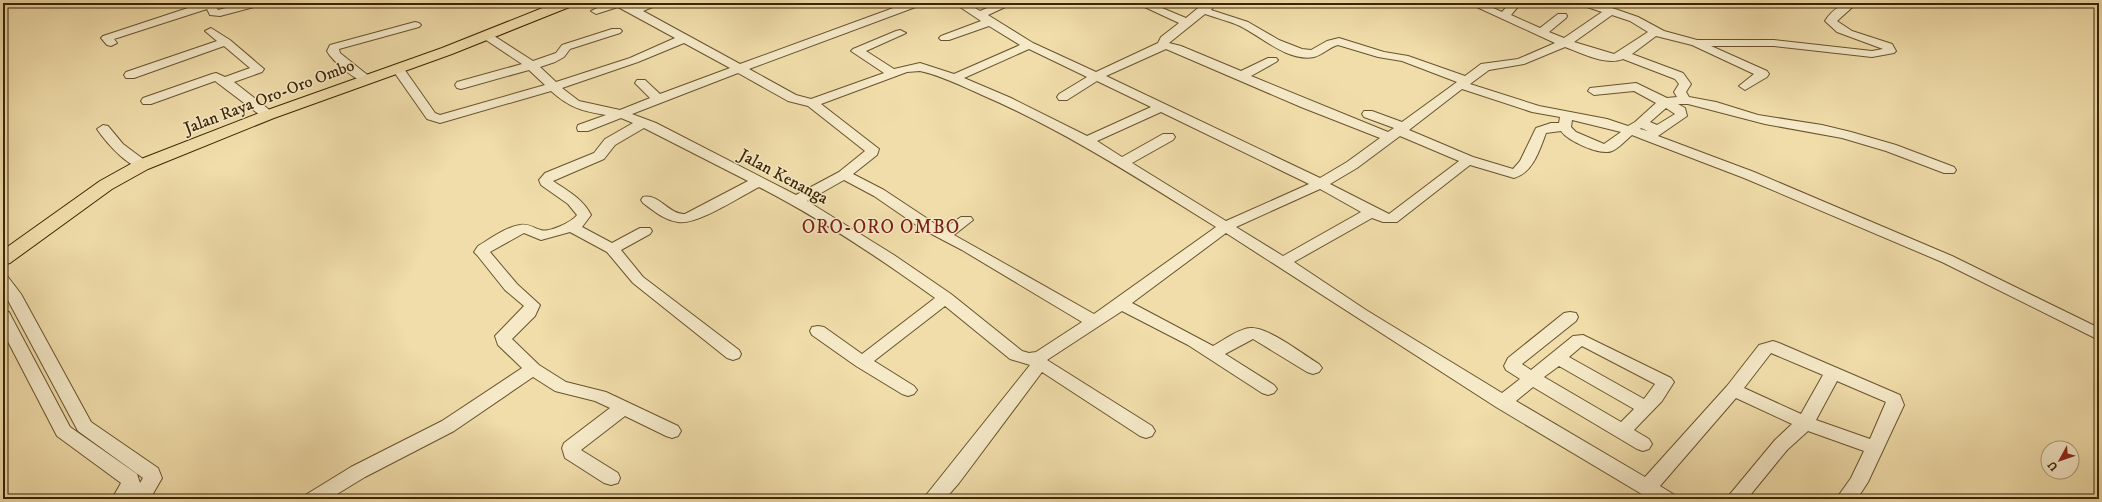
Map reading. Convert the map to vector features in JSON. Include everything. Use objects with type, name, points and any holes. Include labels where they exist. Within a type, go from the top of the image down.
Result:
[{"type":"main road","name":"Jalan Raya Oro-Oro Ombo","points":[[3,259],[106,185],[142,165],[268,115],[487,36],[567,3]]},
{"type":"street","points":[[111,43],[107,38],[203,6],[227,3]]},
{"type":"street","points":[[203,6],[212,12],[220,13],[258,3]]},
{"type":"street","points":[[596,11],[619,3],[792,98],[812,103],[872,149],[871,154],[844,174],[796,201]]},
{"type":"street","points":[[634,11],[657,3]]},
{"type":"street","points":[[887,3],[898,10]]},
{"type":"street","points":[[583,128],[619,113],[917,3]]},
{"type":"street","points":[[959,3],[1029,44],[1161,106],[1320,184],[1384,218],[1392,219],[1468,160]]},
{"type":"street","points":[[945,38],[984,19],[1009,3]]},
{"type":"street","points":[[1141,3],[1186,22]]},
{"type":"street","points":[[1165,45],[1163,42],[1165,39],[1213,3]]},
{"type":"street","points":[[1473,3],[1565,43],[1608,58],[1618,58],[1652,34],[1659,33]]},
{"type":"street","points":[[1504,16],[1516,3]]},
{"type":"street","points":[[1589,3],[1640,21],[1659,33],[1693,43],[1763,74],[1745,86]]},
{"type":"street","points":[[1693,43],[1774,43],[1872,54],[1890,51],[1888,46],[1882,43],[1844,30],[1832,24],[1831,21],[1844,4]]},
{"type":"street","points":[[1202,10],[1242,23],[1269,39],[1305,53],[1316,53],[1333,42],[1341,41],[1382,55],[1404,58],[1463,83],[1565,121],[1571,135],[1602,148],[1609,148],[1666,103],[1685,100],[1758,118],[1836,132],[1914,156],[1949,170]]},
{"type":"street","points":[[933,499],[952,478],[1037,361],[1122,304],[1226,226],[1320,184],[1352,165],[1463,83],[1489,66],[1520,62],[1565,43],[1610,11]]},
{"type":"street","points":[[1541,33],[1562,16]]},
{"type":"street","points":[[366,80],[335,55],[333,51],[334,47],[416,24]]},
{"type":"street","points":[[211,31],[258,69],[225,81]]},
{"type":"street","points":[[461,85],[557,58],[566,47],[616,31]]},
{"type":"street","points":[[893,73],[857,51],[900,33]]},
{"type":"street","name":"Jalan Kenanga","points":[[487,36],[532,66],[555,86],[567,99],[575,104],[591,109],[619,113],[643,123],[796,201],[889,258],[945,298],[1016,355],[1025,359],[1037,361],[1146,430]]},
{"type":"street","points":[[398,69],[431,116],[437,119],[447,118],[555,86],[642,57],[683,39]]},
{"type":"street","points":[[130,75],[226,42]]},
{"type":"street","points":[[955,78],[1029,44]]},
{"type":"street","points":[[1063,97],[1097,76],[1165,45],[1177,48],[1241,76],[1398,132],[1468,160],[1511,174],[1516,174],[1530,157],[1541,131],[1565,121],[1593,120],[1635,127],[1653,133],[1947,259],[2099,335]]},
{"type":"street","points":[[1552,48],[1576,58]]},
{"type":"street","points":[[1623,55],[1679,76],[1685,84],[1680,92],[1685,100]]},
{"type":"street","points":[[1241,76],[1272,60]]},
{"type":"street","points":[[812,103],[893,73],[920,66],[955,78],[1022,108],[1087,142],[1226,226],[1360,314],[1502,403],[1666,499]]},
{"type":"street","points":[[147,101],[214,77],[225,81],[268,115]]},
{"type":"street","points":[[641,83],[658,99]]},
{"type":"street","points":[[1594,91],[1636,87],[1681,111],[1682,114],[1653,133]]},
{"type":"street","points":[[1087,142],[1161,106]]},
{"type":"street","points":[[1368,114],[1398,132]]},
{"type":"street","points":[[643,123],[610,142],[599,156],[550,176],[546,180],[546,182],[569,198],[583,212],[584,215],[579,222],[572,227],[541,236],[521,229],[483,249],[482,252],[511,287],[532,305],[530,312],[503,336],[504,341],[533,369],[561,387],[600,396],[672,431]]},
{"type":"street","points":[[103,129],[118,147],[142,165]]},
{"type":"street","points":[[1121,163],[1168,137]]},
{"type":"street","points":[[844,174],[879,193],[927,226],[967,246],[1095,322]]},
{"type":"street","points":[[648,200],[673,217],[683,220],[757,182]]},
{"type":"street","points":[[1283,262],[1371,212]]},
{"type":"street","points":[[944,235],[966,220]]},
{"type":"street","points":[[572,227],[612,250],[638,280],[733,354]]},
{"type":"street","points":[[612,250],[645,231]]},
{"type":"street","points":[[3,280],[13,294],[84,426],[151,473],[153,478],[140,499]]},
{"type":"street","points":[[862,362],[945,298]]},
{"type":"street","points":[[1122,304],[1213,353],[1268,389]]},
{"type":"street","points":[[3,316],[63,431],[68,437],[130,479],[131,484],[122,499]]},
{"type":"street","points":[[1570,317],[1512,364],[1513,367],[1643,444]]},
{"type":"street","points":[[818,331],[862,362],[908,390]]},
{"type":"street","points":[[1213,353],[1244,335],[1251,333],[1258,334],[1313,368]]},
{"type":"street","points":[[1502,403],[1579,340],[1583,340],[1665,382],[1663,387],[1622,432]]},
{"type":"street","points":[[1647,488],[1733,390],[1763,352],[1769,348],[1780,349],[1894,399],[1894,405],[1859,482],[1846,499]]},
{"type":"street","points":[[1558,358],[1644,408]]},
{"type":"street","points":[[314,499],[358,472],[448,426],[533,369]]},
{"type":"street","points":[[1736,499],[1781,445],[1805,423],[1834,372]]},
{"type":"street","points":[[1733,390],[1805,423],[1874,447]]},
{"type":"street","points":[[611,478],[572,453],[571,448],[624,407]]},
{"type":"street","points":[[68,437],[84,426]]},
{"type":"district","name":"ORO-ORO OMBO","points":[[881,226]]}]
